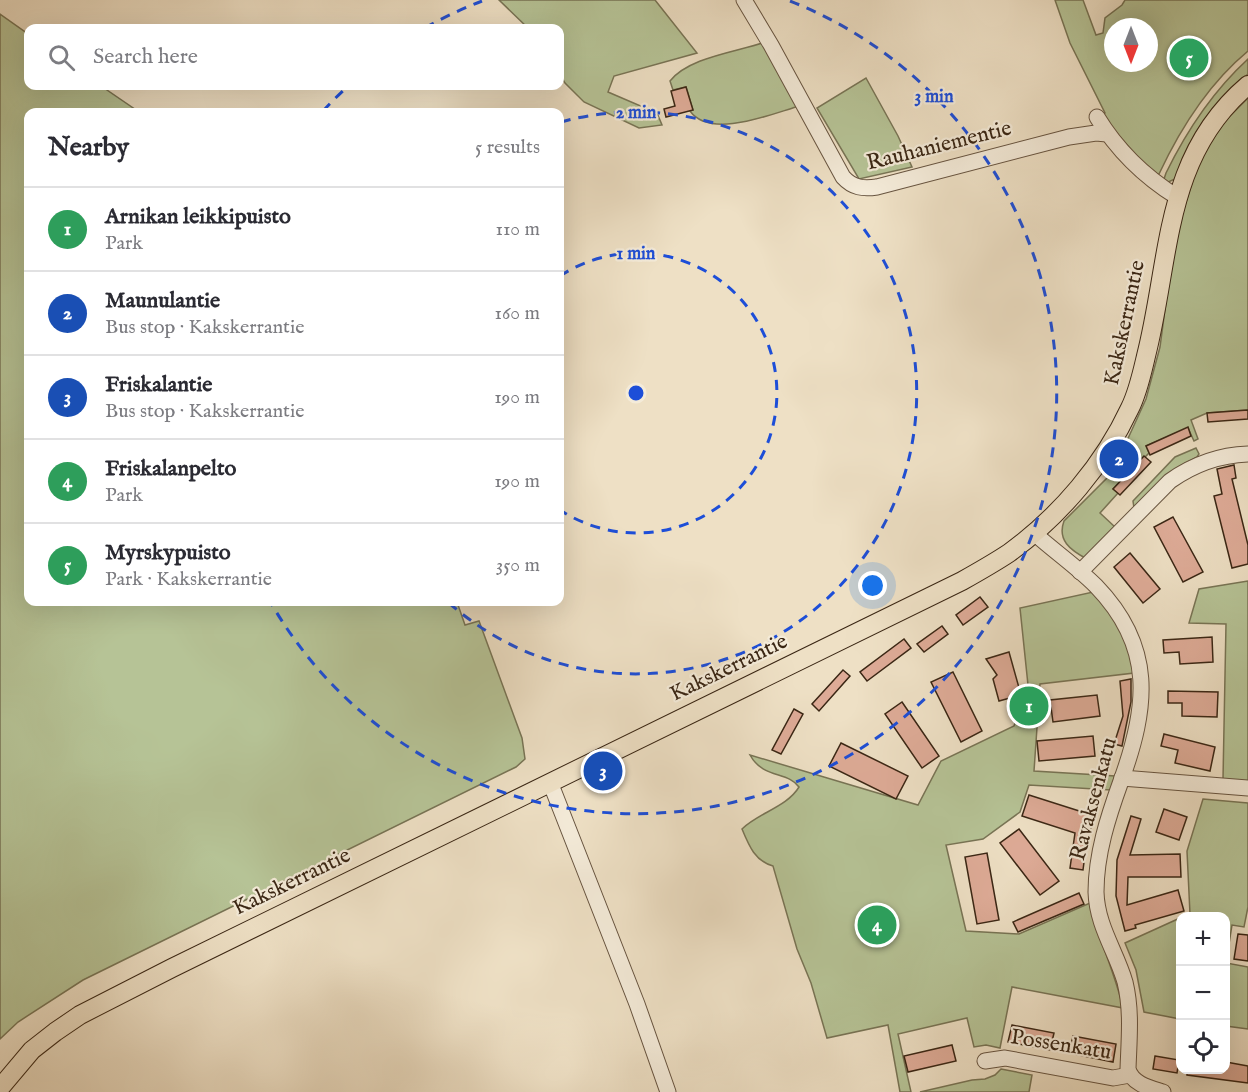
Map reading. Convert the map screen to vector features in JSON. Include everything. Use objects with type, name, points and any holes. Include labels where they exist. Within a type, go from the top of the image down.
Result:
[{"type":"main road","name":"Kakskerrantie","points":[[0,1088],[32,1050],[80,1015],[962,581],[1009,552],[1034,533],[1096,468],[1131,407],[1152,335],[1169,230],[1177,197],[1191,161],[1207,132],[1220,114],[1248,86]]},
{"type":"street","name":"Rauhaniementie","points":[[744,0],[843,177],[849,184],[859,188],[877,187],[1069,137],[1096,133],[1107,134]]},
{"type":"street","points":[[1097,117],[1107,134],[1151,180],[1177,197]]},
{"type":"street","points":[[1080,572],[1170,481],[1183,472],[1210,460],[1248,454]]},
{"type":"street","name":"Ravaksenkatu","points":[[1034,533],[1095,585],[1121,616],[1136,649],[1141,672],[1139,720],[1097,863],[1096,892],[1102,928],[1128,994],[1130,1025],[1128,1069],[1130,1075]]},
{"type":"street","points":[[1122,778],[1248,788]]},
{"type":"street","points":[[550,782],[637,1004],[668,1092]]},
{"type":"street","name":"Possenkatu","points":[[985,1061],[1005,1058],[1113,1078],[1130,1075]]},
{"type":"street","points":[[1130,1075],[1141,1084],[1163,1092]]},
{"type":"green space","points":[[499,0],[655,0],[697,53],[614,76],[608,92],[657,113],[662,125],[639,128],[584,102],[565,83],[564,24],[524,24]]},
{"type":"green space","points":[[1055,0],[1083,0],[1096,35],[1103,33],[1104,26],[1104,72],[1158,72],[1158,18],[1105,18],[1125,0],[1248,0],[1248,51],[1220,78],[1197,107],[1159,174],[1154,176],[1101,115],[1105,113],[1070,43]]},
{"type":"green space","points":[[0,14],[24,31],[24,90],[107,90],[133,108],[24,108],[24,606],[458,606],[465,625],[479,621],[522,738],[525,759],[516,767],[83,980],[18,1022],[0,1039]]},
{"type":"green space","points":[[765,42],[797,102],[796,107],[756,119],[725,124],[711,123],[699,119],[690,111],[693,110],[686,87],[673,90],[670,81],[689,66],[714,56]]},
{"type":"green space","points":[[1248,59],[1248,74],[1232,89],[1175,179],[1166,183],[1164,179],[1166,173],[1192,127],[1212,98]]},
{"type":"green space","points":[[866,78],[912,167],[859,179],[817,108]]},
{"type":"green space","points":[[1248,98],[1248,410],[1207,413],[1191,420],[1198,439],[1194,441],[1188,428],[1146,446],[1149,453],[1113,489],[1118,493],[1100,513],[1115,527],[1087,559],[1066,544],[1062,534],[1064,521],[1112,473],[1128,447],[1125,445],[1146,399],[1160,347],[1174,241],[1199,160],[1223,123]]},
{"type":"green space","points":[[1196,448],[1199,454],[1197,457],[1178,467],[1134,508],[1133,501],[1175,457]]},
{"type":"green space","points":[[1248,581],[1248,782],[1223,779],[1226,624],[1189,623],[1199,589]]},
{"type":"green space","points":[[1093,592],[1110,612],[1127,641],[1134,673],[1040,684],[1034,771],[1115,776],[1111,790],[1029,785],[1020,812],[983,839],[946,845],[966,931],[1019,934],[1090,903],[1123,1008],[1012,987],[1000,1048],[986,1045],[974,1047],[967,1018],[898,1034],[911,1092],[900,1092],[888,1025],[827,1038],[811,983],[797,949],[773,866],[757,857],[742,829],[787,800],[799,787],[789,779],[762,768],[750,755],[918,805],[941,761],[1014,726],[1028,685],[1020,608]]},
{"type":"green space","points":[[1203,799],[1248,803],[1248,907],[1244,927],[1232,925],[1230,938],[1230,912],[1190,912],[1187,851]]},
{"type":"green space","points":[[1176,920],[1176,1018],[1144,1012],[1136,970],[1125,943]]},
{"type":"green space","points":[[1230,964],[1248,967],[1248,1029],[1230,1027]]},
{"type":"green space","points":[[1001,1069],[1032,1075],[1029,1092],[920,1092],[985,1079],[995,1075]]},
{"type":"building","points":[[686,87],[693,110],[666,117],[664,109],[675,106],[671,91]]},
{"type":"building","points":[[1248,410],[1248,419],[1208,422],[1207,413]]},
{"type":"building","points":[[1188,427],[1191,436],[1150,455],[1146,446]]},
{"type":"building","points":[[1144,456],[1151,462],[1120,495],[1113,489]]},
{"type":"building","points":[[1234,465],[1236,478],[1232,479],[1248,545],[1248,564],[1232,568],[1214,496],[1222,494],[1217,469]]},
{"type":"building","points":[[1173,517],[1203,572],[1183,582],[1154,527]]},
{"type":"building","points":[[1130,553],[1160,589],[1143,603],[1114,567]]},
{"type":"building","points":[[980,597],[988,607],[963,625],[956,615]]},
{"type":"building","points":[[942,626],[948,634],[924,652],[917,644]]},
{"type":"building","points":[[1212,637],[1213,662],[1180,664],[1179,652],[1164,653],[1163,640]]},
{"type":"building","points":[[904,639],[911,648],[867,681],[860,672]]},
{"type":"building","points":[[1009,652],[1021,695],[999,701],[993,679],[997,675],[986,659]]},
{"type":"building","points":[[843,670],[850,676],[819,711],[812,704]]},
{"type":"building","points":[[953,672],[982,731],[961,742],[931,682]]},
{"type":"building","points":[[1131,679],[1131,702],[1122,746],[1114,744],[1123,716],[1120,681]]},
{"type":"building","points":[[1168,691],[1218,692],[1217,717],[1182,716],[1182,703],[1168,703]]},
{"type":"building","points":[[1097,695],[1100,716],[1053,722],[1050,700]]},
{"type":"building","points":[[902,702],[939,756],[922,768],[885,714]]},
{"type":"building","points":[[794,709],[803,714],[781,754],[772,750]]},
{"type":"building","points":[[1164,734],[1215,747],[1210,771],[1175,763],[1178,750],[1161,746]]},
{"type":"building","points":[[1093,736],[1095,756],[1039,761],[1037,741]]},
{"type":"building","points":[[841,743],[908,776],[896,799],[829,766]]},
{"type":"building","points":[[1029,795],[1095,816],[1087,839],[1083,870],[1070,868],[1075,833],[1022,816]]},
{"type":"building","points":[[1164,809],[1187,817],[1179,840],[1156,832]]},
{"type":"building","points":[[1131,816],[1141,819],[1130,855],[1180,854],[1181,877],[1128,877],[1127,905],[1178,890],[1184,911],[1135,925],[1136,928],[1125,931],[1116,896],[1117,860]]},
{"type":"building","points":[[1019,829],[1059,881],[1040,895],[1000,843]]},
{"type":"building","points":[[987,853],[999,920],[977,924],[965,857]]},
{"type":"building","points":[[1079,893],[1084,904],[1018,932],[1013,922]]},
{"type":"building","points":[[1238,934],[1248,935],[1248,961],[1234,959]]},
{"type":"building","points":[[1012,1025],[1054,1033],[1050,1050],[1008,1042]]},
{"type":"building","points":[[1073,1036],[1116,1044],[1113,1062],[1069,1053]]},
{"type":"building","points":[[952,1045],[956,1061],[908,1072],[904,1056]]},
{"type":"building","points":[[1155,1056],[1176,1060],[1176,1073],[1153,1069]]},
{"type":"building","points":[[1230,1063],[1248,1066],[1248,1083],[1187,1075],[1230,1074]]},
{"type":"place","name":"Myrskypuisto","points":[[1189,58]]},
{"type":"place","name":"Maunulantie","points":[[1119,459]]},
{"type":"place","name":"Arnikan leikkipuisto","points":[[1029,706]]},
{"type":"place","name":"Friskalantie","points":[[603,771]]},
{"type":"place","name":"Friskalanpelto","points":[[877,925]]}]
